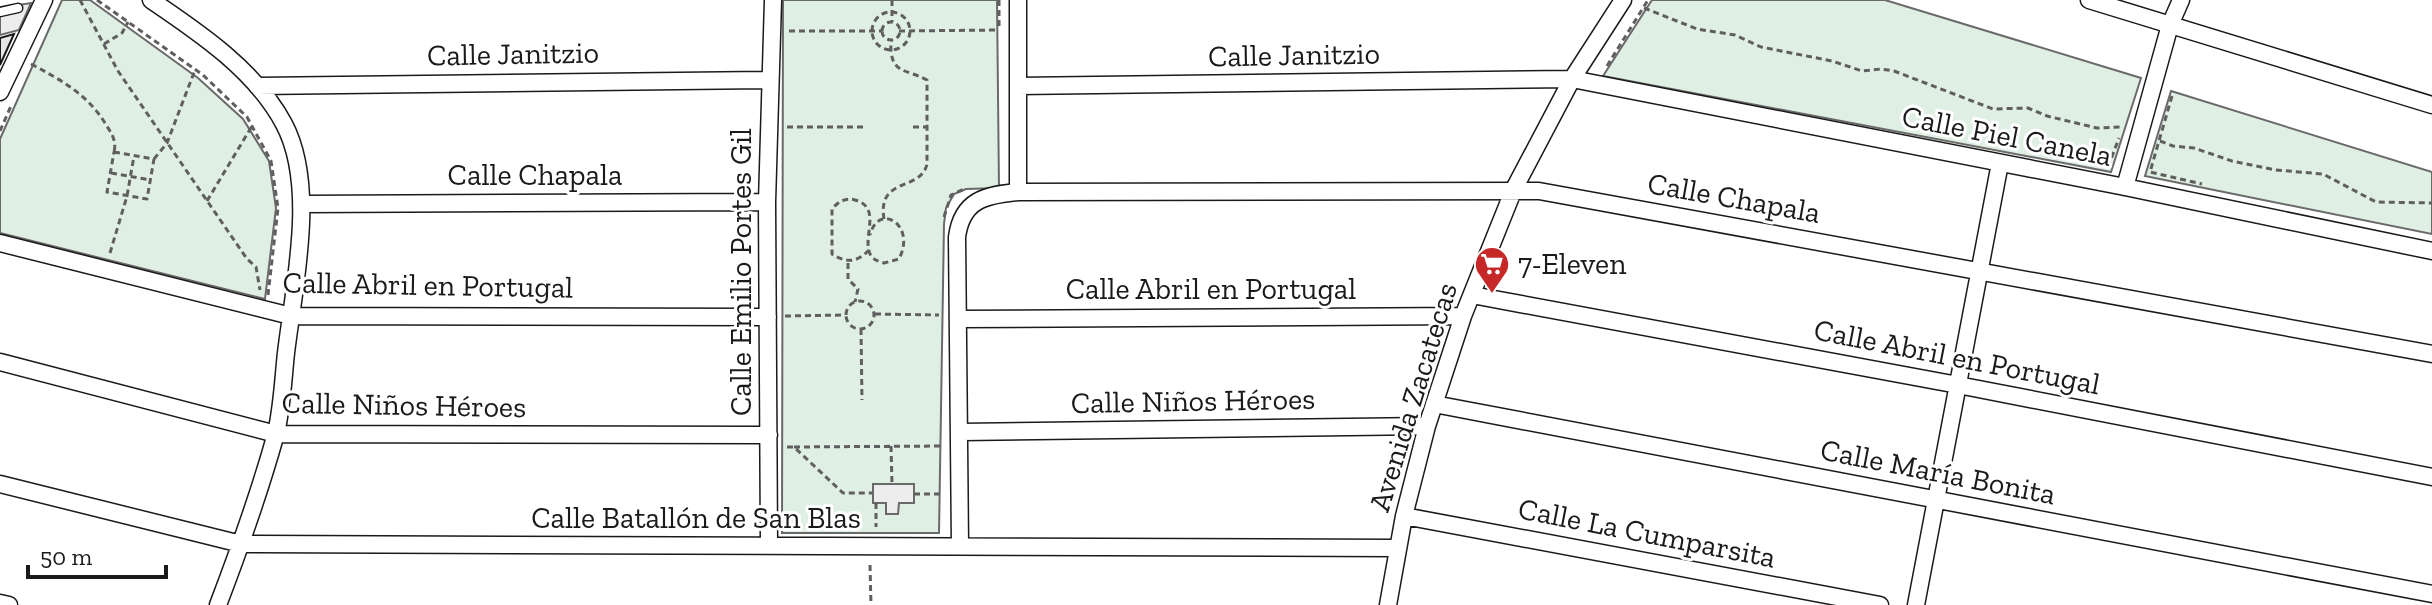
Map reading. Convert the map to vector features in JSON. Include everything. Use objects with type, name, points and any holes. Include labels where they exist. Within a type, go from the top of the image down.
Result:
[{"type":"street","points":[[0,92],[44,0]]},
{"type":"street","points":[[151,0],[191,27],[257,86],[284,124],[298,163],[302,204],[276,434],[218,605]]},
{"type":"street","name":"Calle Emilio Portes Gil","points":[[769,545],[775,441],[774,316],[767,202],[773,0]]},
{"type":"street","points":[[1018,0],[1018,192]]},
{"type":"street","name":"Avenida Zacatecas","points":[[1388,605],[1404,516],[1427,426],[1463,316],[1514,189],[1572,79],[1623,0]]},
{"type":"street","points":[[2089,0],[2432,105]]},
{"type":"street","points":[[2125,187],[2170,25],[2181,0]]},
{"type":"street","name":"Calle Janitzio","points":[[1018,86],[1572,79]]},
{"type":"street","name":"Calle Piel Canela","points":[[1572,79],[2125,187],[2432,251]]},
{"type":"street","name":"Calle Janitzio","points":[[257,86],[770,80]]},
{"type":"street","points":[[1916,605],[2000,163]]},
{"type":"street","name":"Calle Chapala","points":[[951,317],[959,225],[965,211],[976,201],[993,194],[1514,189],[1559,193],[2432,354]]},
{"type":"street","name":"Calle Chapala","points":[[302,204],[767,202]]},
{"type":"street","name":"Calle Abril en Portugal","points":[[0,243],[291,316],[774,316]]},
{"type":"street","name":"Calle Abril en Portugal","points":[[1472,295],[2432,477]]},
{"type":"street","name":"Calle Abril en Portugal","points":[[951,317],[1463,316]]},
{"type":"street","points":[[951,317],[961,432],[960,546]]},
{"type":"street","name":"Calle Niños Héroes","points":[[0,362],[276,434],[775,441]]},
{"type":"street","name":"Calle María Bonita","points":[[1434,404],[2432,594]]},
{"type":"street","name":"Calle Niños Héroes","points":[[961,432],[1427,426]]},
{"type":"street","name":"Calle Batallón de San Blas","points":[[0,484],[241,544],[769,545],[873,541],[960,546],[1398,548]]},
{"type":"street","name":"Calle La Cumparsita","points":[[1404,516],[1880,605]]},
{"type":"street","points":[[0,603],[9,605]]},
{"type":"lane","points":[[0,12],[18,8]]},
{"type":"path","points":[[80,0],[118,71],[247,259],[256,267],[260,294],[268,296],[278,208],[271,161],[247,117],[195,70],[97,0]]},
{"type":"path","points":[[892,0],[892,22]]},
{"type":"path","points":[[1621,69],[1606,66],[1648,0]]},
{"type":"path","points":[[1643,8],[1697,29],[1735,35],[1761,47],[1832,61],[1862,71],[1894,71],[1993,109],[2028,108],[2097,128],[2122,127]]},
{"type":"path","points":[[892,11],[905,18],[910,31],[903,46],[891,50],[878,46],[872,31],[877,16],[892,11]]},
{"type":"path","points":[[104,44],[122,33],[128,22]]},
{"type":"path","points":[[892,22],[899,31],[897,38],[891,40],[883,36],[882,31],[886,23],[892,22]]},
{"type":"path","points":[[899,31],[999,30]]},
{"type":"path","points":[[782,31],[882,31]]},
{"type":"path","points":[[884,220],[883,207],[891,192],[901,183],[919,178],[926,170],[927,80],[899,68],[891,50],[891,40]]},
{"type":"path","points":[[30,64],[76,90],[97,110],[114,138],[107,192],[147,199],[154,159],[167,143],[195,70]]},
{"type":"path","points":[[2172,96],[2150,172],[2210,185]]},
{"type":"path","points":[[2095,164],[2110,167],[2126,115]]},
{"type":"path","points":[[207,201],[252,126]]},
{"type":"path","points":[[782,127],[863,127]]},
{"type":"path","points":[[913,127],[927,127]]},
{"type":"path","points":[[2159,141],[2276,170],[2323,174],[2376,202],[2432,203]]},
{"type":"path","points":[[114,152],[154,159]]},
{"type":"path","points":[[109,258],[127,196],[134,156]]},
{"type":"path","points":[[110,172],[151,180]]},
{"type":"path","points":[[869,250],[858,259],[848,261],[835,256],[830,250],[832,209],[839,202],[849,199],[863,205],[871,216],[869,250],[874,259],[884,263],[896,260],[902,253],[901,226],[895,221],[884,220],[873,225],[870,235]]},
{"type":"path","points":[[848,261],[848,279],[858,289],[855,302]]},
{"type":"path","points":[[855,302],[866,302],[873,308],[874,314],[870,325],[861,329],[852,326],[846,315],[849,305],[855,302]]},
{"type":"path","points":[[874,314],[951,317]]},
{"type":"path","points":[[774,316],[846,315]]},
{"type":"path","points":[[861,329],[862,400]]},
{"type":"path","points":[[775,441],[794,447],[943,446]]},
{"type":"path","points":[[891,446],[892,484]]},
{"type":"path","points":[[794,447],[843,493],[873,493]]},
{"type":"path","points":[[914,494],[943,494]]},
{"type":"path","points":[[871,605],[876,503]]},
{"type":"green space","points":[[62,0],[90,0],[198,78],[243,119],[269,161],[276,208],[265,299],[0,233],[0,139]]},
{"type":"green space","points":[[783,0],[997,0],[999,188],[966,189],[954,194],[946,208],[944,224],[939,533],[782,533]]},
{"type":"green space","points":[[1652,0],[1885,0],[2141,78],[2111,172],[1603,76]]},
{"type":"green space","points":[[2171,91],[2432,172],[2432,234],[2145,176]]},
{"type":"shaded area","points":[[31,3],[19,30],[0,35],[0,8]]},
{"type":"shaded area","points":[[873,484],[914,484],[914,503],[899,503],[898,514],[886,514],[886,503],[873,503]]},
{"type":"building","points":[[14,34],[0,65],[0,38]]},
{"type":"place","name":"7-Eleven","points":[[1492,295]]}]
